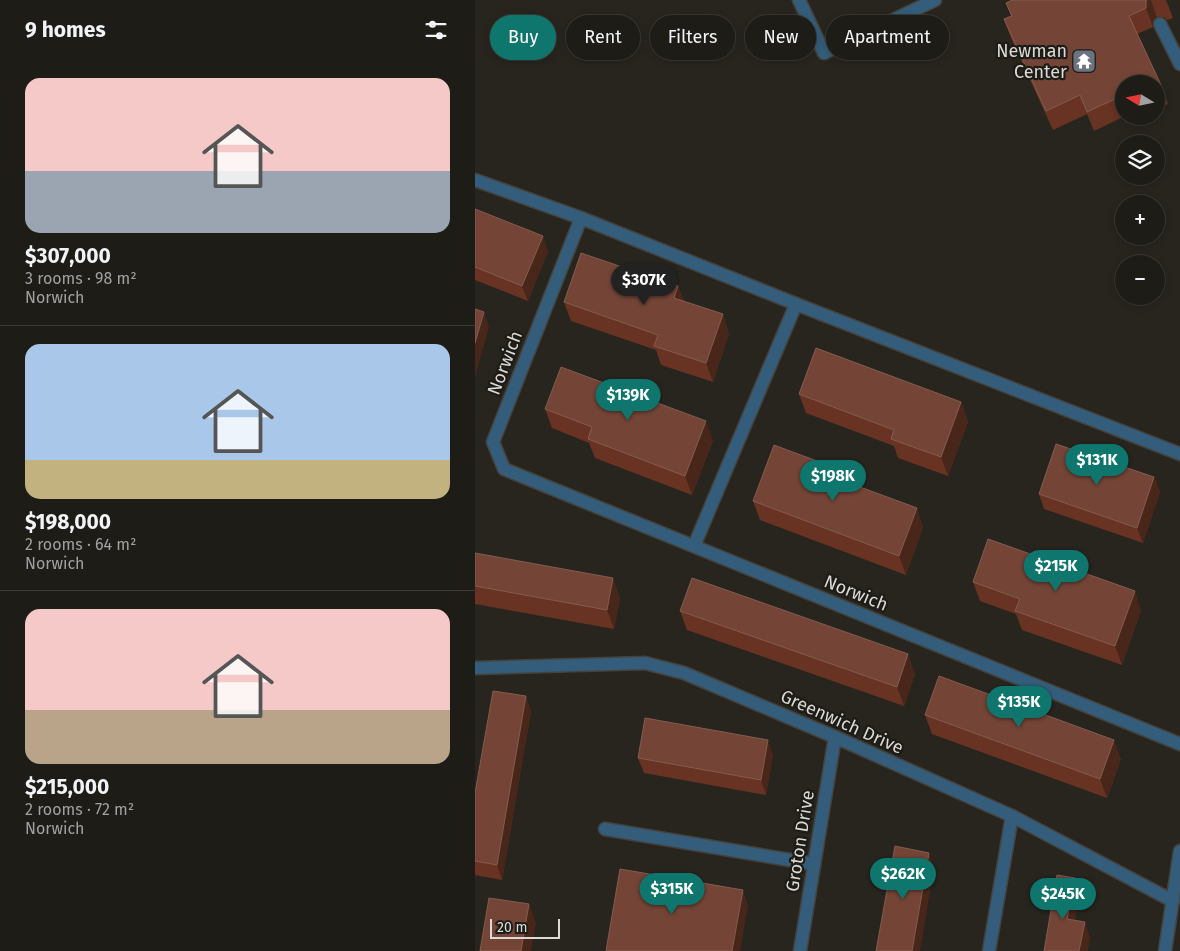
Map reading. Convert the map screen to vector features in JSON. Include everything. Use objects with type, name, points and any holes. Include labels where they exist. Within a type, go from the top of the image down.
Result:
[{"type":"street","points":[[799,0],[824,53],[935,0]]},
{"type":"street","points":[[1160,24],[1180,64]]},
{"type":"street","points":[[475,180],[581,218],[1180,454]]},
{"type":"street","name":"Norwich","points":[[581,218],[493,442],[503,468],[1180,744]]},
{"type":"street","points":[[694,546],[797,304]]},
{"type":"street","name":"Greenwich Drive","points":[[475,668],[645,663],[684,673],[835,737],[1012,816],[1173,901]]},
{"type":"street","name":"Groton Drive","points":[[800,951],[835,737]]},
{"type":"street","points":[[989,951],[1012,816]]},
{"type":"street","points":[[605,829],[814,864]]},
{"type":"street","points":[[1165,951],[1180,851]]},
{"type":"building","name":"Newman Center","points":[[1012,0],[1147,0],[1146,8],[1129,16],[1156,75],[1115,75],[1115,99],[1087,112],[1080,95],[1046,111],[1004,19],[1012,16],[1006,3]]},
{"type":"building","points":[[475,209],[543,236],[522,286],[475,267]]},
{"type":"building","points":[[581,253],[678,286],[674,298],[723,314],[706,363],[654,346],[658,335],[564,302]]},
{"type":"building","points":[[475,309],[484,312],[475,343]]},
{"type":"building","points":[[816,348],[961,402],[941,457],[891,439],[894,430],[799,394]]},
{"type":"building","points":[[561,367],[706,421],[685,476],[588,439],[592,427],[545,409]]},
{"type":"building","points":[[1056,444],[1154,477],[1137,528],[1039,494]]},
{"type":"building","points":[[774,445],[825,464],[822,473],[917,508],[899,556],[753,501]]},
{"type":"building","points":[[988,539],[1135,591],[1115,646],[1015,611],[1020,599],[973,582]]},
{"type":"building","points":[[475,553],[613,578],[607,610],[475,586]]},
{"type":"building","points":[[692,578],[908,654],[897,687],[680,611]]},
{"type":"building","points":[[939,676],[1114,740],[1100,779],[925,715]]},
{"type":"building","points":[[493,691],[526,696],[497,865],[475,861],[475,793]]},
{"type":"building","points":[[645,718],[768,740],[761,780],[638,758]]},
{"type":"building","points":[[895,846],[929,853],[912,951],[876,951]]},
{"type":"building","points":[[620,869],[743,890],[732,951],[606,951]]},
{"type":"building","points":[[1057,875],[1075,878],[1067,919],[1085,922],[1079,951],[1044,951]]},
{"type":"building","points":[[489,898],[529,904],[521,951],[480,951]]},
{"type":"place","name":"Newman Center","points":[[1084,61]]}]
